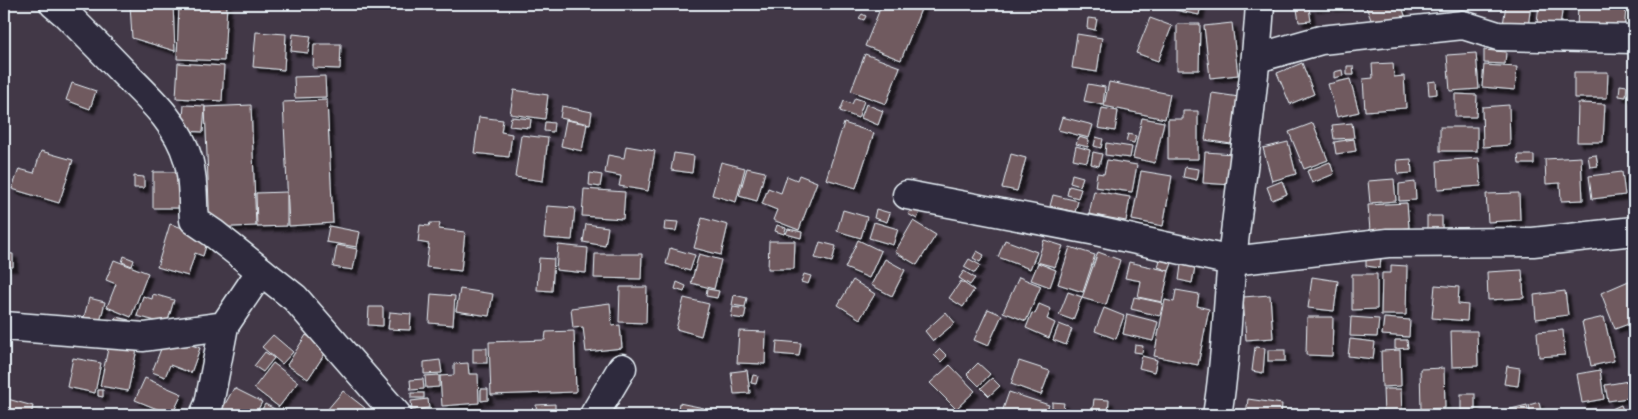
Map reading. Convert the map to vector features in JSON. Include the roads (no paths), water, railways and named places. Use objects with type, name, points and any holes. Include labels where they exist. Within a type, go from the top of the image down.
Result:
[{"type":"street","points":[[54,4],[168,119],[179,137],[188,158],[192,178],[191,196],[194,220],[295,298],[397,415]]},
{"type":"street","points":[[1217,415],[1232,262],[1257,58],[1260,4]]},
{"type":"street","points":[[1257,58],[1321,40],[1463,26],[1498,36],[1634,39]]},
{"type":"street","points":[[907,195],[1096,231],[1232,262],[1388,243],[1533,242],[1634,230]]},
{"type":"street","points":[[204,415],[210,404],[224,326],[261,271]]},
{"type":"street","points":[[4,326],[144,337],[224,326]]},
{"type":"street","points":[[594,415],[622,368]]}]
